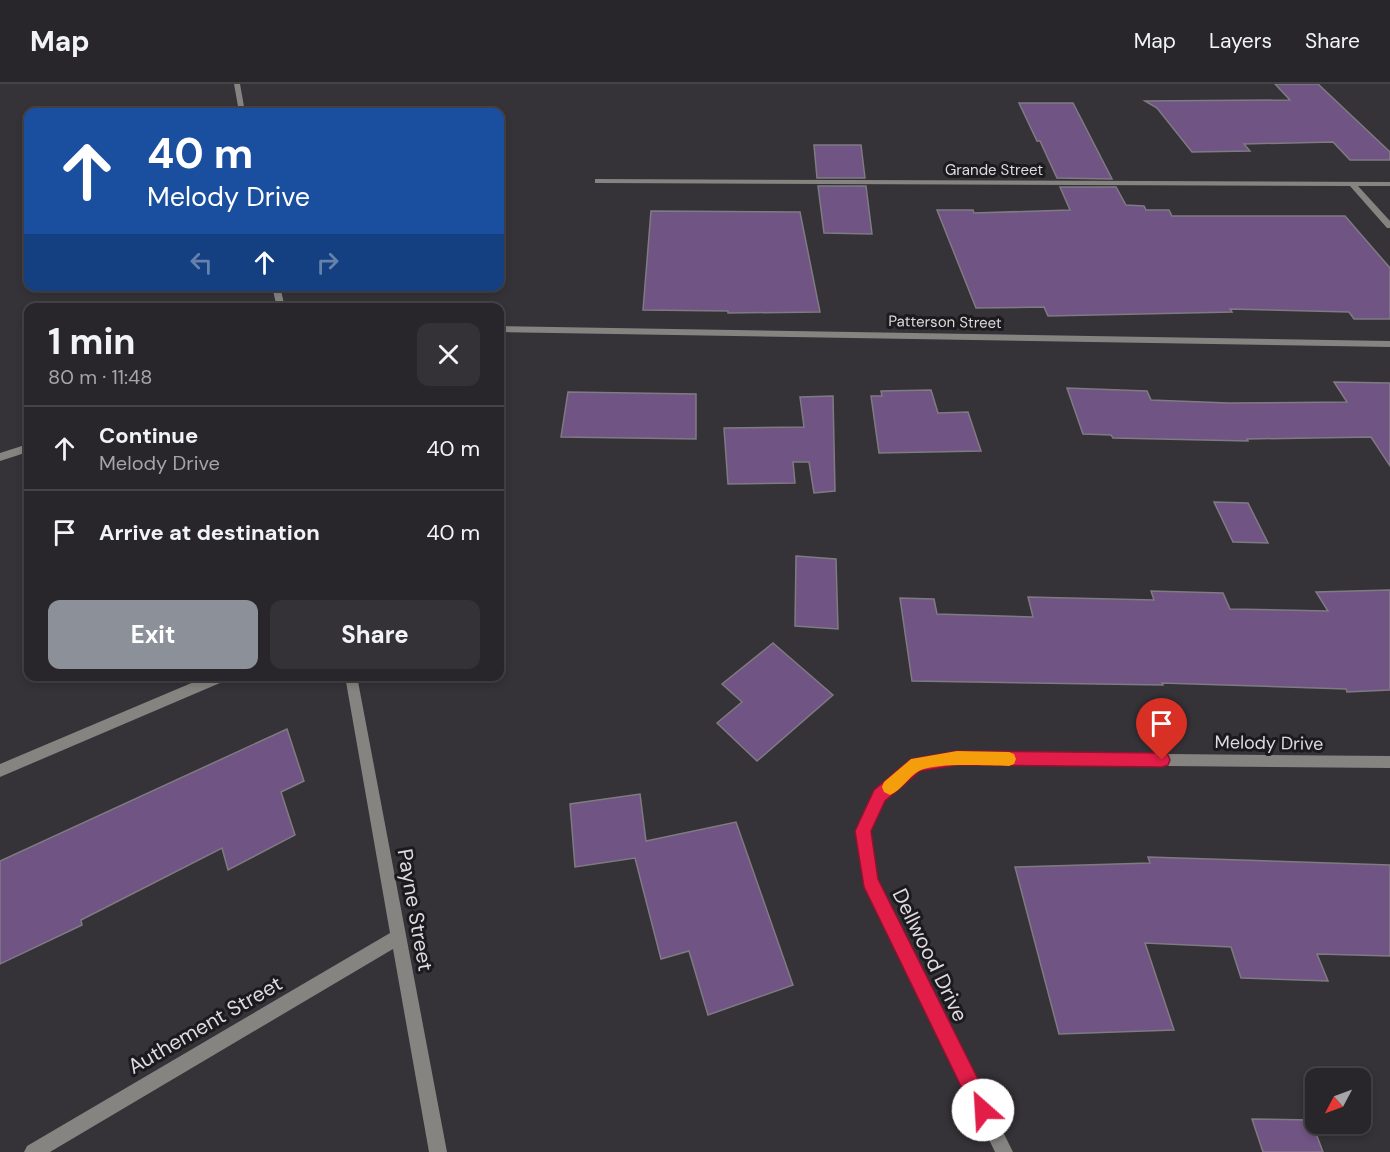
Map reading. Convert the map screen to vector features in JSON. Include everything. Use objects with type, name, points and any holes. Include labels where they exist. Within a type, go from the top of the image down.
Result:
[{"type":"street","points":[[237,84],[241,108]]},
{"type":"street","name":"Grande Street","points":[[598,182],[1390,184]]},
{"type":"street","points":[[1352,184],[1390,226]]},
{"type":"street","name":"Patterson Street","points":[[504,329],[1390,344]]},
{"type":"street","points":[[0,457],[24,449]]},
{"type":"street","points":[[0,771],[211,681]]},
{"type":"street","name":"Payne Street","points":[[352,681],[438,1152]]},
{"type":"street","name":"Melody Drive","points":[[900,778],[916,764],[957,758],[1390,762]]},
{"type":"street","name":"Dellwood Drive","points":[[900,778],[880,796],[863,831],[870,881],[1004,1152]]},
{"type":"street","name":"Authement Street","points":[[33,1152],[399,937]]},
{"type":"building","points":[[1275,84],[1318,84],[1390,152],[1390,160],[1350,160],[1333,142],[1244,144],[1250,151],[1192,152],[1157,108],[1145,101],[1290,100]]},
{"type":"building","points":[[1019,103],[1073,103],[1112,179],[1057,178]]},
{"type":"building","points":[[814,145],[861,145],[865,178],[817,178]]},
{"type":"building","points":[[818,186],[866,186],[872,234],[824,233]]},
{"type":"building","points":[[1060,187],[1116,187],[1126,205],[1144,206],[1146,210],[1169,210],[1172,216],[1345,216],[1390,268],[1390,319],[1354,319],[1349,312],[1230,309],[1232,312],[1048,316],[1044,307],[976,308],[937,210],[973,210],[974,213],[1070,210]]},
{"type":"building","points":[[651,211],[800,212],[820,312],[728,313],[728,311],[643,310]]},
{"type":"building","points":[[1334,382],[1390,383],[1390,466],[1371,437],[1247,439],[1248,441],[1113,438],[1111,435],[1083,434],[1067,388],[1147,391],[1151,400],[1228,403],[1347,402]]},
{"type":"building","points":[[931,390],[938,413],[968,412],[981,451],[879,453],[871,396],[882,396],[881,391]]},
{"type":"building","points":[[568,392],[696,394],[696,439],[561,437]]},
{"type":"building","points":[[833,396],[835,491],[814,493],[809,462],[793,462],[795,483],[728,484],[724,428],[804,427],[800,397]]},
{"type":"building","points":[[1214,502],[1248,503],[1268,543],[1233,542]]},
{"type":"building","points":[[796,556],[836,559],[838,629],[795,626]]},
{"type":"building","points":[[1390,590],[1390,690],[1347,692],[1346,689],[1162,683],[1163,685],[912,681],[900,598],[934,599],[937,614],[1033,617],[1028,597],[1154,600],[1151,591],[1223,593],[1230,609],[1328,611],[1316,592]]},
{"type":"building","points":[[773,643],[833,695],[757,761],[717,723],[742,702],[722,684]]},
{"type":"building","points":[[287,729],[304,781],[281,792],[295,835],[228,870],[222,848],[81,920],[82,925],[0,964],[0,861]]},
{"type":"building","points":[[640,794],[646,841],[736,822],[793,985],[708,1015],[689,951],[661,959],[635,858],[575,867],[570,804]]},
{"type":"building","points":[[1148,857],[1390,865],[1390,956],[1317,954],[1328,981],[1241,978],[1231,947],[1145,943],[1174,1030],[1059,1034],[1015,867],[1150,863]]},
{"type":"building","points":[[1252,1119],[1305,1120],[1305,1134],[1316,1134],[1323,1152],[1263,1152]]},
{"type":"slow traffic","points":[[890,787],[916,764],[957,758],[1009,759]]},
{"type":"route","points":[[983,1110],[870,881],[863,831],[880,796],[916,764],[957,758],[1162,760]]}]
